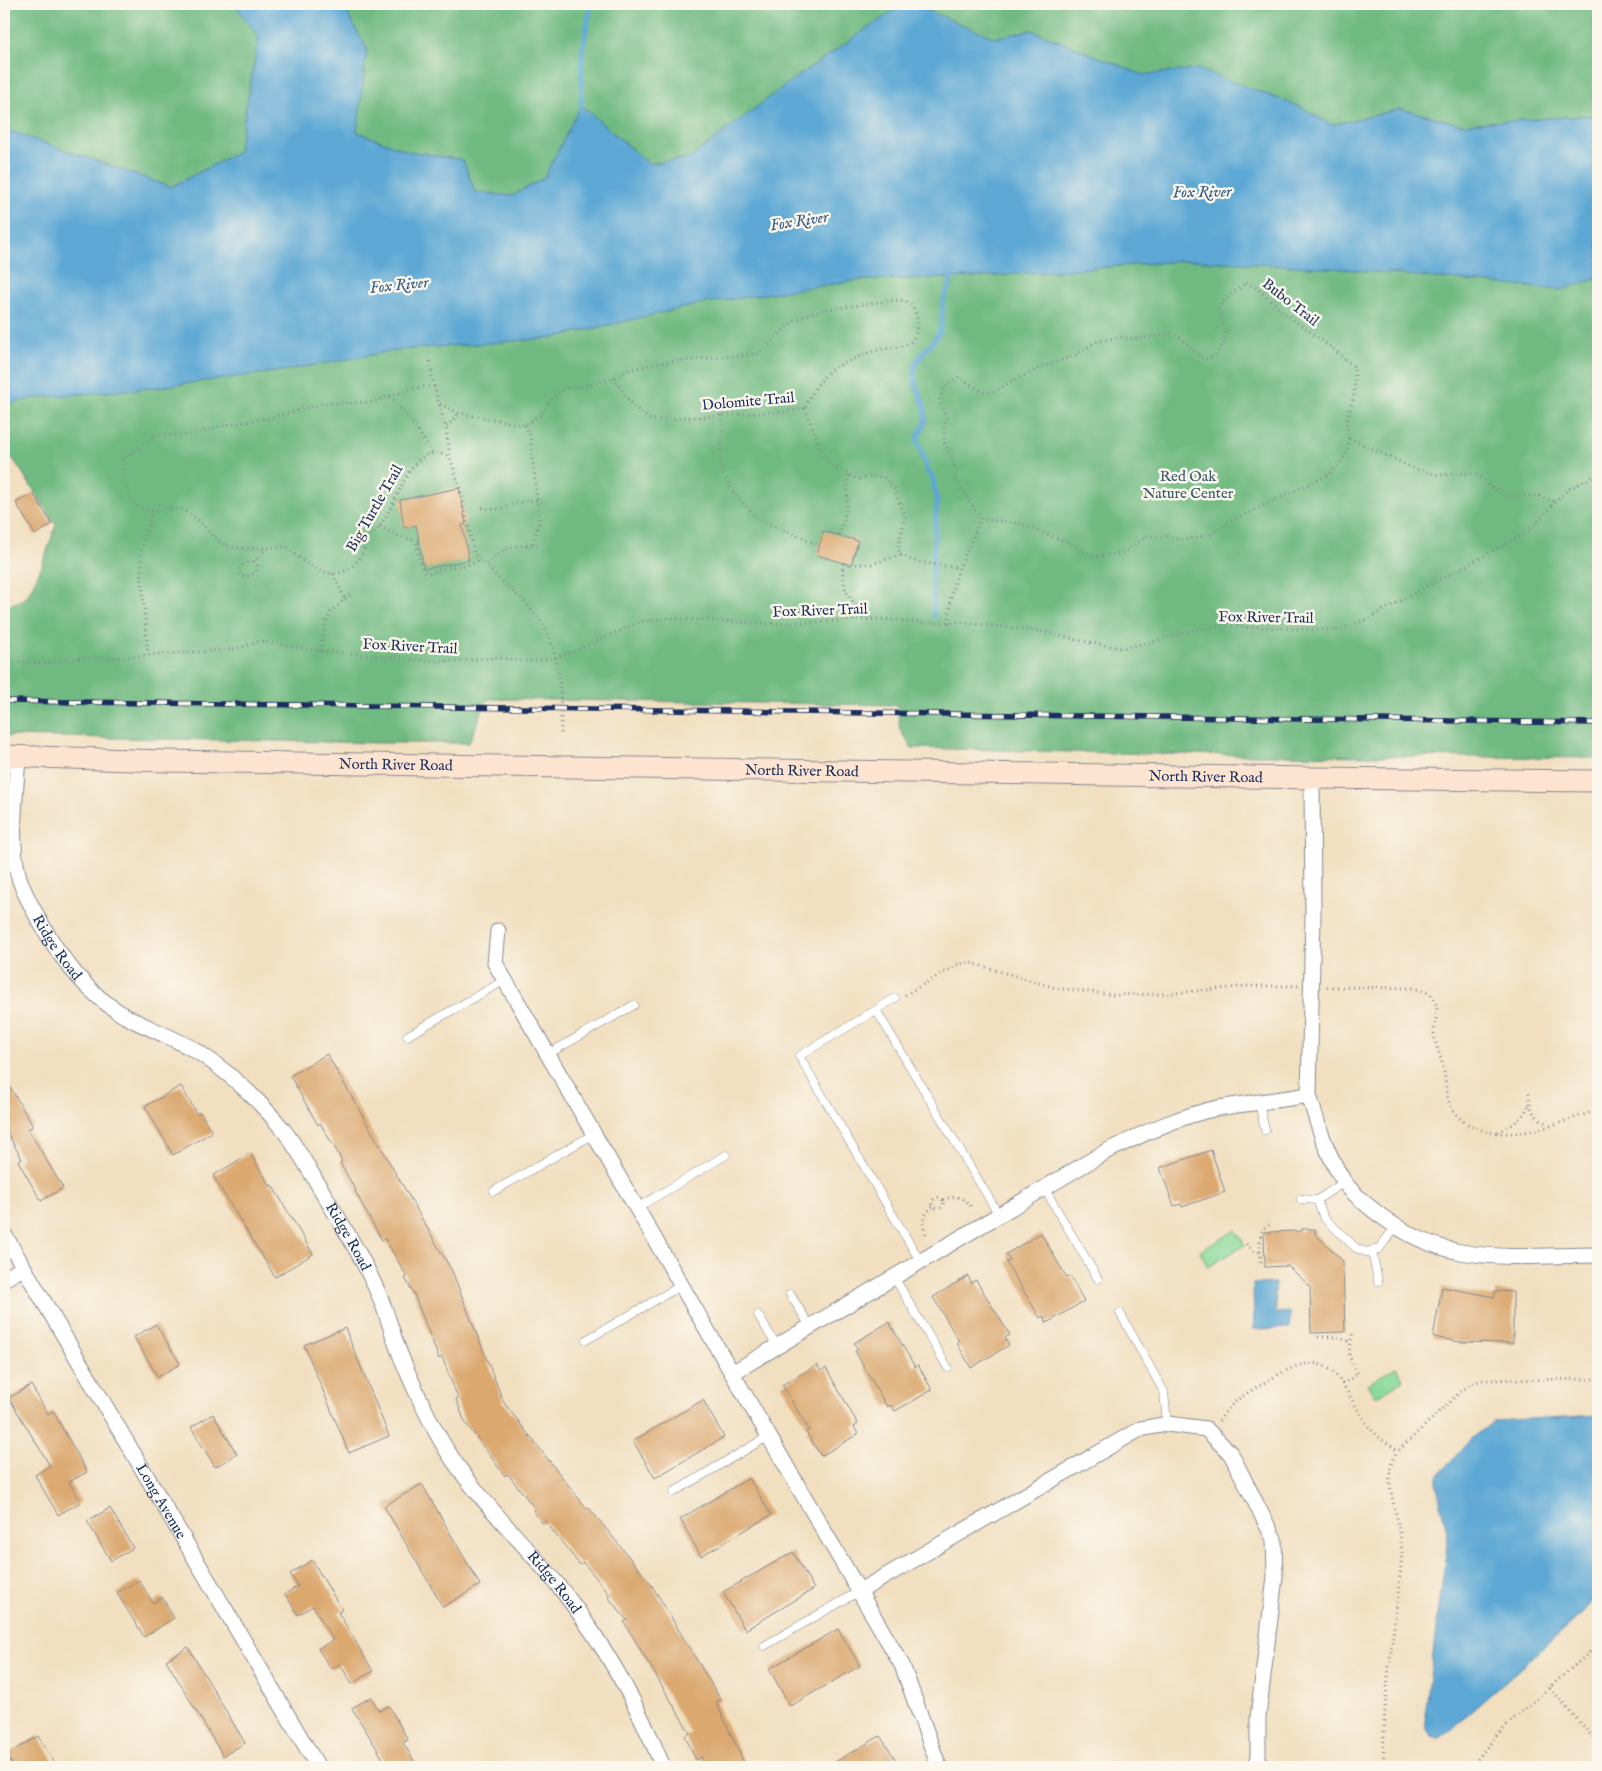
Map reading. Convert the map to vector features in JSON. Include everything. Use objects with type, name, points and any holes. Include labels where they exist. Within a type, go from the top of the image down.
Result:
[{"type":"main road","name":"North River Road","points":[[11,756],[165,761],[1598,781]]},
{"type":"street","name":"Ridge Road","points":[[11,756],[14,847],[18,875],[28,900],[53,944],[84,984],[103,1002],[126,1016],[198,1052],[230,1076],[260,1104],[286,1134],[355,1247],[379,1295],[402,1359],[430,1420],[446,1449],[465,1477],[592,1629],[616,1669],[647,1728],[663,1767]]},
{"type":"street","points":[[1312,778],[1313,916],[1309,1095],[1322,1139],[1344,1182],[1370,1208],[1396,1226],[1416,1238],[1460,1252],[1500,1255],[1598,1255]]},
{"type":"street","points":[[498,931],[495,963],[902,1665],[939,1767]]},
{"type":"street","points":[[732,1373],[1107,1151],[1182,1118],[1217,1109],[1309,1095]]},
{"type":"street","name":"Long Avenue","points":[[4,1234],[318,1767]]},
{"type":"street","points":[[4,1279],[23,1268]]},
{"type":"street","points":[[858,1592],[1140,1429],[1167,1424],[1206,1429],[1231,1454],[1274,1539],[1275,1577],[1258,1717],[1258,1767]]},
{"type":"lane","points":[[407,1036],[505,980]]},
{"type":"lane","points":[[895,998],[799,1056],[920,1261]]},
{"type":"lane","points":[[548,1054],[634,1006]]},
{"type":"lane","points":[[876,1010],[998,1215]]},
{"type":"lane","points":[[1259,1103],[1265,1130]]},
{"type":"lane","points":[[494,1191],[594,1134]]},
{"type":"lane","points":[[637,1208],[726,1155]]},
{"type":"lane","points":[[1301,1199],[1317,1200],[1344,1182]]},
{"type":"lane","points":[[1044,1188],[1098,1279]]},
{"type":"lane","points":[[1317,1200],[1324,1218],[1350,1242],[1366,1252],[1379,1249],[1396,1226]]},
{"type":"lane","points":[[1372,1251],[1378,1281]]},
{"type":"lane","points":[[894,1277],[948,1368]]},
{"type":"lane","points":[[586,1340],[682,1285]]},
{"type":"lane","points":[[790,1294],[810,1326]]},
{"type":"lane","points":[[1120,1313],[1164,1392],[1167,1424]]},
{"type":"lane","points":[[758,1315],[777,1346]]},
{"type":"lane","points":[[674,1492],[769,1436]]},
{"type":"lane","points":[[764,1646],[858,1592]]},
{"type":"path","name":"Bubo Trail","points":[[1246,284],[1257,288],[1283,312],[1353,366],[1355,373],[1354,396],[1346,423],[1349,438],[1346,454],[1330,474],[1231,521],[1210,535],[1184,540],[1164,536],[1147,536],[1123,553],[1096,556],[1072,544],[1017,523],[981,519],[956,481],[954,462],[944,442],[946,419],[940,400],[948,384],[959,377],[982,392],[994,392],[1034,371],[1076,355],[1095,342],[1120,337],[1134,339],[1173,334],[1186,341],[1199,357],[1205,359],[1215,356],[1225,340],[1226,330],[1219,310],[1222,302],[1246,284]]},
{"type":"path","name":"Dolomite Trail","points":[[901,300],[911,304],[916,313],[917,325],[916,332],[908,344],[876,350],[832,369],[809,398],[805,408],[792,411],[651,420],[632,404],[613,378],[632,368],[664,362],[758,354],[792,322],[821,310],[901,300]]},
{"type":"path","points":[[430,361],[434,385],[446,428],[450,457],[460,488],[474,554],[538,617],[549,637],[555,658],[560,692],[561,736]]},
{"type":"path","points":[[440,404],[459,413],[525,425],[540,415],[556,393],[573,386],[591,385],[613,378]]},
{"type":"path","points":[[344,600],[333,574],[309,566],[287,547],[234,547],[226,545],[199,520],[181,510],[169,508],[152,511],[142,509],[127,492],[123,460],[156,435],[192,435],[216,427],[270,418],[321,404],[372,402],[409,389],[434,385]]},
{"type":"path","points":[[390,396],[413,423],[432,453],[441,453],[450,457]]},
{"type":"path","points":[[805,408],[822,453],[830,465],[858,479],[875,476],[885,478],[894,489],[905,516],[898,549],[901,556]]},
{"type":"path","points":[[446,428],[459,413]]},
{"type":"path","points":[[721,415],[723,426],[720,467],[735,494],[758,519],[820,545]]},
{"type":"path","points":[[525,425],[530,435],[539,523],[532,545]]},
{"type":"path","points":[[1349,438],[1415,469],[1439,476],[1462,473],[1478,475],[1490,487],[1507,496],[1538,496],[1556,502]]},
{"type":"path","name":"Big Turtle Trail","points":[[333,574],[345,570],[362,555],[368,538],[380,526],[396,500],[412,466],[432,453]]},
{"type":"path","name":"Fox River Trail","points":[[4,660],[45,663],[82,658],[236,649],[260,641],[320,651],[443,662],[498,657],[521,661],[555,658],[639,622],[668,618],[769,624],[881,619],[927,623],[959,622],[1040,631],[1122,648],[1218,626],[1339,630],[1367,619],[1528,532],[1567,490],[1598,474]]},
{"type":"path","points":[[839,535],[847,508],[848,475]]},
{"type":"path","points":[[482,508],[495,510],[520,502],[546,502]]},
{"type":"path","points":[[148,655],[141,551],[152,511]]},
{"type":"path","points":[[949,623],[951,596],[959,568],[981,519]]},
{"type":"path","points":[[380,526],[393,534],[417,541],[422,566],[426,573],[453,566],[472,564],[481,559]]},
{"type":"path","points":[[464,534],[469,532]]},
{"type":"path","points":[[486,565],[505,549],[518,544],[537,545]]},
{"type":"path","points":[[254,561],[257,566],[256,572],[246,577],[242,576],[239,572],[240,568],[244,564],[254,561],[266,548]]},
{"type":"path","points":[[851,564],[871,564],[901,556],[913,561],[943,564],[959,568]]},
{"type":"path","points":[[843,563],[842,578],[844,587],[847,594],[867,620]]},
{"type":"path","points":[[320,651],[330,612],[351,594]]},
{"type":"path","points":[[895,998],[902,996],[957,965],[968,962],[1056,988],[1113,996],[1166,994],[1248,986],[1299,986]]},
{"type":"path","points":[[1323,987],[1412,988],[1424,990],[1431,995],[1436,1003],[1435,1037],[1444,1068],[1448,1101],[1454,1112],[1463,1121],[1474,1127],[1497,1132],[1526,1132],[1598,1110]]},
{"type":"path","points":[[1497,1132],[1515,1124],[1525,1112],[1529,1105],[1529,1093]]},
{"type":"path","points":[[1529,1105],[1536,1116],[1548,1125]]},
{"type":"path","points":[[934,1206],[933,1202],[936,1198],[943,1200],[959,1197],[968,1202],[972,1208]]},
{"type":"path","points":[[934,1206],[938,1209],[941,1208],[944,1205],[943,1200]]},
{"type":"path","points":[[926,1234],[923,1219],[928,1210],[934,1206]]},
{"type":"path","points":[[1261,1262],[1260,1233],[1266,1225],[1272,1224]]},
{"type":"path","points":[[1246,1244],[1254,1251],[1261,1252]]},
{"type":"path","points":[[1342,1384],[1358,1374],[1350,1362],[1349,1355],[1353,1330]]},
{"type":"path","points":[[1318,1337],[1335,1337],[1351,1342]]},
{"type":"path","points":[[1211,1434],[1234,1401],[1294,1366],[1308,1363],[1323,1365],[1334,1373],[1367,1424],[1378,1436],[1398,1451]]},
{"type":"path","points":[[1384,1767],[1383,1740],[1386,1694],[1402,1552],[1400,1530],[1390,1485],[1392,1458],[1458,1393],[1472,1383],[1484,1380],[1598,1379]]},
{"type":"path","points":[[1471,1767],[1501,1730],[1598,1645]]},
{"type":"path","points":[[1550,1688],[1598,1743]]},
{"type":"green space","points":[[4,4],[234,4],[259,37],[238,152],[171,187],[4,129]]},
{"type":"green space","points":[[342,4],[903,4],[787,84],[690,158],[649,164],[581,106],[544,178],[512,196],[475,192],[463,160],[407,151],[357,132],[367,49]]},
{"type":"green space","points":[[912,4],[1598,4],[1598,115],[1461,124],[1401,109],[1331,125],[1303,108],[1198,69],[1143,75],[1032,30],[995,38]]},
{"type":"green space","name":"Red Oak Nature Center","points":[[1191,260],[1346,269],[1561,290],[1598,278],[1598,758],[1153,754],[912,748],[900,730],[897,705],[487,699],[469,743],[4,736],[4,608],[27,597],[41,568],[56,525],[14,460],[4,453],[4,405],[33,398],[151,388],[281,371],[398,350],[552,338],[704,303],[859,280],[981,277]]},
{"type":"green space","points":[[1236,1230],[1245,1245],[1208,1267],[1200,1251]]},
{"type":"green space","points":[[1396,1367],[1404,1380],[1375,1397],[1367,1384]]},
{"type":"water","name":"Fox River","points":[[234,4],[342,4],[367,49],[357,132],[407,151],[463,160],[475,192],[512,196],[544,178],[581,105],[649,164],[690,158],[787,84],[903,4],[912,4],[995,38],[1031,30],[1143,75],[1198,69],[1303,108],[1331,125],[1401,109],[1461,124],[1598,115],[1598,278],[1561,290],[1346,269],[1191,260],[981,277],[859,280],[704,303],[552,338],[398,350],[281,371],[151,388],[33,398],[4,405],[4,129],[171,187],[238,152],[259,37]]},
{"type":"water","points":[[1275,1283],[1276,1313],[1290,1312],[1290,1328],[1254,1329],[1253,1284]]},
{"type":"water","points":[[1598,1415],[1598,1593],[1583,1613],[1450,1730],[1439,1738],[1432,1737],[1426,1728],[1425,1715],[1448,1537],[1437,1486],[1437,1477],[1470,1440],[1494,1421]]},
{"type":"building","points":[[459,488],[466,524],[462,525],[469,560],[424,569],[416,525],[404,528],[400,500]]},
{"type":"building","points":[[33,493],[52,524],[35,535],[16,503]]},
{"type":"building","points":[[823,531],[858,541],[851,565],[817,555]]},
{"type":"building","points":[[327,1054],[452,1271],[504,1403],[587,1509],[589,1508],[651,1584],[721,1700],[716,1702],[746,1767],[706,1767],[701,1757],[696,1760],[685,1736],[690,1733],[624,1622],[627,1620],[608,1597],[610,1595],[583,1562],[580,1565],[545,1521],[542,1523],[533,1511],[535,1509],[508,1474],[505,1476],[465,1422],[442,1357],[439,1359],[414,1294],[405,1278],[407,1277],[385,1239],[382,1240],[340,1163],[342,1162],[339,1155],[320,1123],[318,1125],[290,1076]]},
{"type":"building","points":[[4,1077],[33,1126],[28,1129],[63,1188],[41,1201],[18,1161],[22,1159],[4,1127]]},
{"type":"building","points":[[181,1086],[197,1114],[200,1112],[212,1132],[173,1155],[145,1106]]},
{"type":"building","points":[[1211,1150],[1225,1192],[1182,1207],[1181,1204],[1174,1206],[1160,1168]]},
{"type":"building","points":[[250,1153],[270,1186],[272,1185],[313,1254],[275,1277],[213,1176]]},
{"type":"building","points":[[1302,1229],[1315,1229],[1315,1234],[1343,1261],[1345,1332],[1311,1333],[1310,1286],[1288,1266],[1265,1267],[1264,1232],[1302,1231]]},
{"type":"building","points":[[1041,1233],[1067,1278],[1070,1276],[1084,1301],[1047,1323],[1043,1316],[1040,1318],[1006,1262],[1010,1260],[1006,1254]]},
{"type":"building","points":[[968,1276],[971,1283],[976,1280],[1010,1335],[1005,1338],[1009,1345],[971,1368],[957,1343],[959,1341],[933,1297]]},
{"type":"building","points":[[1442,1287],[1495,1297],[1495,1291],[1513,1292],[1513,1343],[1460,1342],[1433,1337]]},
{"type":"building","points":[[889,1322],[915,1367],[918,1365],[932,1390],[895,1411],[891,1405],[887,1407],[855,1351],[858,1349],[854,1343]]},
{"type":"building","points":[[156,1324],[180,1364],[158,1377],[134,1337]]},
{"type":"building","points":[[345,1328],[389,1436],[349,1453],[304,1345]]},
{"type":"building","points":[[817,1365],[821,1371],[826,1368],[858,1424],[854,1427],[858,1434],[821,1456],[806,1432],[809,1430],[782,1385]]},
{"type":"building","points":[[31,1385],[48,1414],[53,1411],[87,1472],[69,1482],[81,1502],[58,1515],[35,1475],[50,1466],[9,1398]]},
{"type":"building","points":[[703,1400],[724,1437],[655,1478],[633,1441]]},
{"type":"building","points":[[213,1414],[237,1454],[215,1467],[191,1427]]},
{"type":"building","points":[[749,1478],[771,1515],[701,1556],[680,1519]]},
{"type":"building","points":[[422,1484],[480,1585],[443,1607],[384,1506]]},
{"type":"building","points":[[110,1508],[133,1548],[111,1561],[87,1521]]},
{"type":"building","points":[[793,1552],[814,1589],[745,1630],[723,1592]]},
{"type":"building","points":[[312,1560],[342,1610],[338,1612],[373,1671],[352,1684],[340,1664],[331,1669],[318,1649],[333,1640],[313,1606],[298,1615],[285,1594],[298,1586],[290,1574]]},
{"type":"building","points":[[139,1580],[153,1603],[162,1597],[174,1618],[144,1637],[117,1593]]},
{"type":"building","points":[[838,1629],[860,1666],[790,1706],[769,1669]]},
{"type":"building","points":[[188,1647],[245,1743],[223,1756],[166,1660]]},
{"type":"building","points":[[371,1697],[379,1711],[389,1706],[408,1740],[403,1743],[418,1767],[388,1767],[352,1708]]},
{"type":"building","points":[[38,1736],[57,1767],[14,1767],[6,1755]]},
{"type":"building","points":[[880,1736],[896,1760],[892,1762],[895,1767],[826,1767]]},
{"type":"waterway","points":[[581,110],[582,52],[591,4]]},
{"type":"waterway","points":[[934,616],[932,575],[937,501],[932,475],[928,472],[917,438],[926,417],[923,401],[916,386],[915,367],[918,358],[939,333],[943,303],[951,278]]},
{"type":"railway","points":[[4,701],[1598,723]]}]
